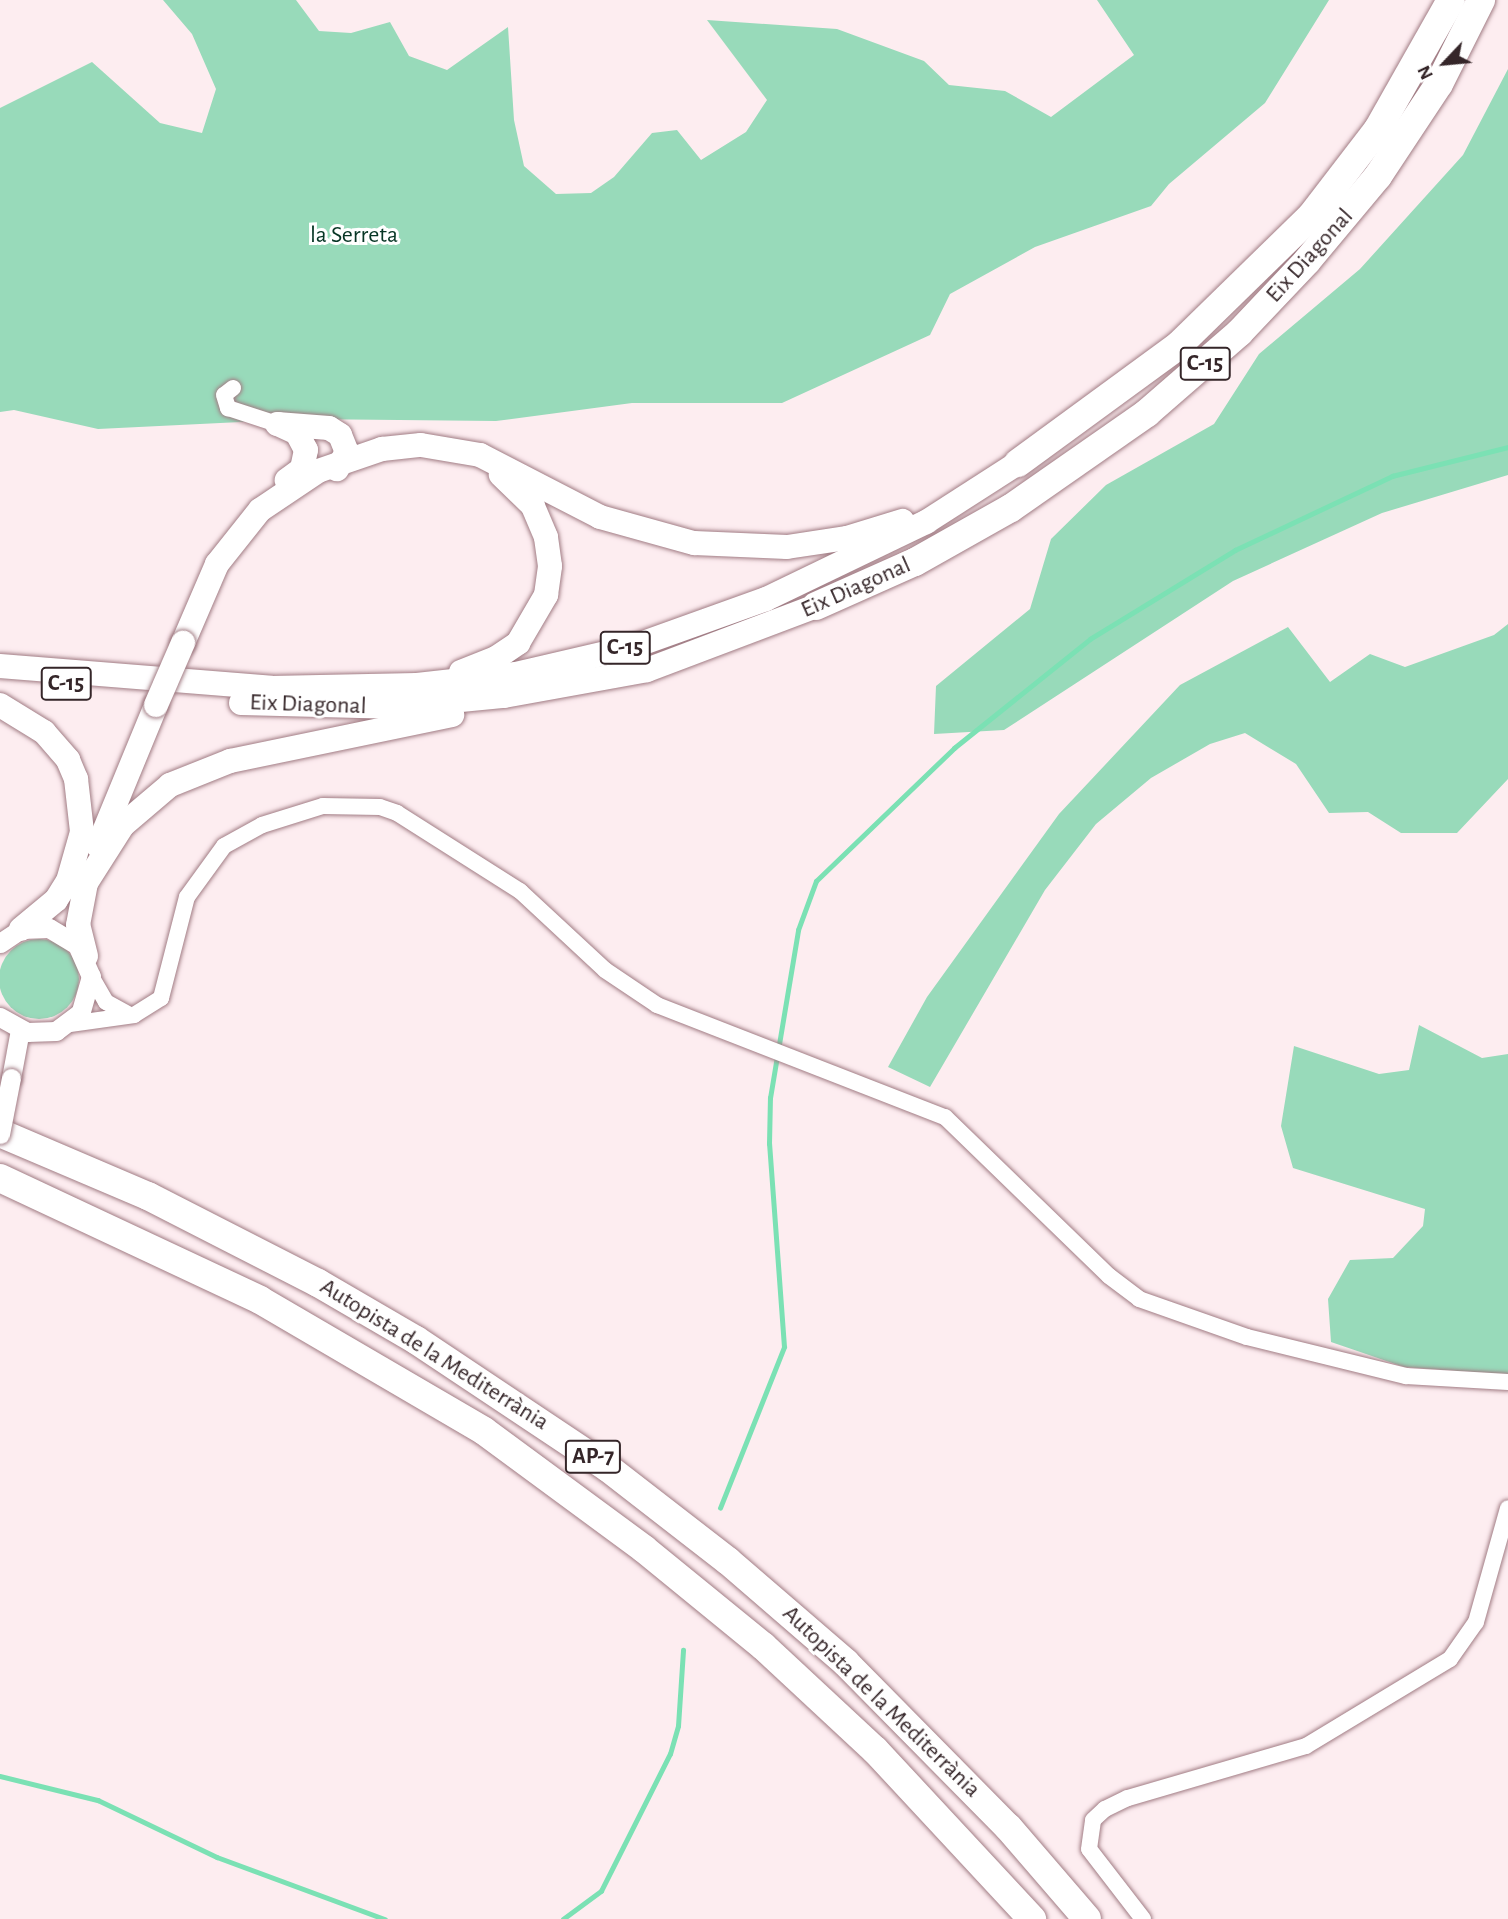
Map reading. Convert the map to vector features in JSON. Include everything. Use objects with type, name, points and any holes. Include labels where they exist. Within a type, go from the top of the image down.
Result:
[{"type":"highway","name":"Eix Diagonal","points":[[0,666],[271,688],[356,687],[516,674],[632,647],[710,621],[878,547],[1018,463],[1179,345],[1312,215],[1390,110],[1451,0]]},
{"type":"highway","name":"Eix Diagonal","points":[[0,677],[249,703],[389,707],[491,698],[647,670],[816,606],[915,562],[1012,508],[1136,421],[1238,333],[1307,261],[1378,176],[1438,84],[1481,0]]},
{"type":"highway","points":[[277,424],[329,428],[480,455],[569,503],[631,528],[694,543],[755,548],[818,543],[873,531],[937,506],[1018,463]]},
{"type":"highway","points":[[250,531],[272,491],[305,463],[301,438],[277,424]]},
{"type":"highway","points":[[329,428],[344,440],[345,460]]},
{"type":"highway","points":[[77,882],[209,580],[250,531],[286,500],[335,471],[345,460],[382,449],[421,445]]},
{"type":"highway","points":[[250,531],[344,477],[416,458],[461,460],[486,468],[509,481],[533,506],[547,537],[549,581],[542,608],[518,643],[470,670],[356,687]]},
{"type":"highway","points":[[10,936],[77,882],[137,810],[198,772],[253,757],[587,688],[647,670]]},
{"type":"highway","points":[[0,705],[44,732],[68,760],[76,779],[82,832],[77,882],[78,925],[88,966]]},
{"type":"highway","name":"Autopista de la Mediterrània","points":[[0,1133],[148,1196],[318,1283],[416,1340],[608,1468],[728,1561],[846,1663],[1008,1827],[1087,1919]]},
{"type":"highway","name":"Autopista de la Mediterrània","points":[[0,1178],[156,1248],[260,1300],[484,1431],[645,1549],[763,1646],[875,1750],[1032,1919]]},
{"type":"street","points":[[233,388],[224,395],[228,408],[277,424]]},
{"type":"street","points":[[0,1017],[20,1030],[41,1034],[70,1024],[134,1015],[164,993],[187,897],[224,846],[282,818],[323,806],[360,803],[397,813],[520,891],[628,988],[657,1005],[839,1072],[945,1117],[1109,1276],[1139,1299],[1247,1337],[1393,1373],[1508,1382]]},
{"type":"street","points":[[10,936],[58,931],[88,966],[106,1002],[134,1015]]},
{"type":"street","points":[[70,1024],[87,1002],[88,966]]},
{"type":"street","points":[[0,1133],[20,1030]]},
{"type":"street","points":[[1143,1919],[1089,1849],[1093,1820],[1105,1809],[1128,1798],[1306,1746],[1450,1659],[1476,1622],[1508,1508]]},
{"type":"green space","name":"la Serreta","points":[[163,0],[296,0],[319,31],[351,33],[390,22],[409,56],[447,70],[508,27],[514,120],[524,166],[556,194],[591,193],[614,177],[652,133],[677,130],[701,160],[746,132],[767,100],[707,20],[837,29],[924,61],[949,85],[1005,91],[1051,117],[1134,55],[1097,0],[1329,0],[1265,103],[1169,184],[1151,206],[1035,247],[950,294],[930,335],[782,403],[632,403],[496,421],[302,419],[98,429],[14,410],[0,412],[0,108],[92,62],[160,123],[202,133],[216,89],[192,34]]},
{"type":"green space","points":[[1508,69],[1508,475],[1382,513],[1233,581],[1004,730],[934,734],[936,686],[1030,609],[1051,539],[1106,485],[1214,424],[1259,354],[1360,269],[1463,155]]},
{"type":"green space","points":[[1508,624],[1508,779],[1457,833],[1401,833],[1368,812],[1329,813],[1296,764],[1245,733],[1210,744],[1151,778],[1096,824],[1045,890],[930,1087],[888,1067],[927,997],[1059,814],[1180,685],[1288,627],[1330,682],[1370,654],[1405,667],[1494,635]]},
{"type":"green space","points":[[31,939],[47,939],[68,950],[79,971],[79,987],[68,1008],[47,1019],[31,1019],[17,1013],[5,1001],[-1,987],[-1,971],[5,957],[17,945]]},
{"type":"green space","points":[[1419,1025],[1482,1058],[1508,1054],[1508,1375],[1404,1367],[1331,1342],[1328,1299],[1350,1260],[1393,1258],[1423,1226],[1425,1209],[1293,1168],[1281,1126],[1294,1046],[1379,1074],[1409,1070]]},
{"type":"waterway","points":[[720,1508],[784,1347],[769,1144],[770,1098],[798,930],[816,881],[954,748],[1090,639],[1235,550],[1392,476],[1508,447]]},
{"type":"waterway","points":[[563,1919],[601,1891],[670,1754],[678,1726],[683,1650]]},
{"type":"waterway","points":[[0,1776],[98,1800],[217,1857],[385,1919]]}]
